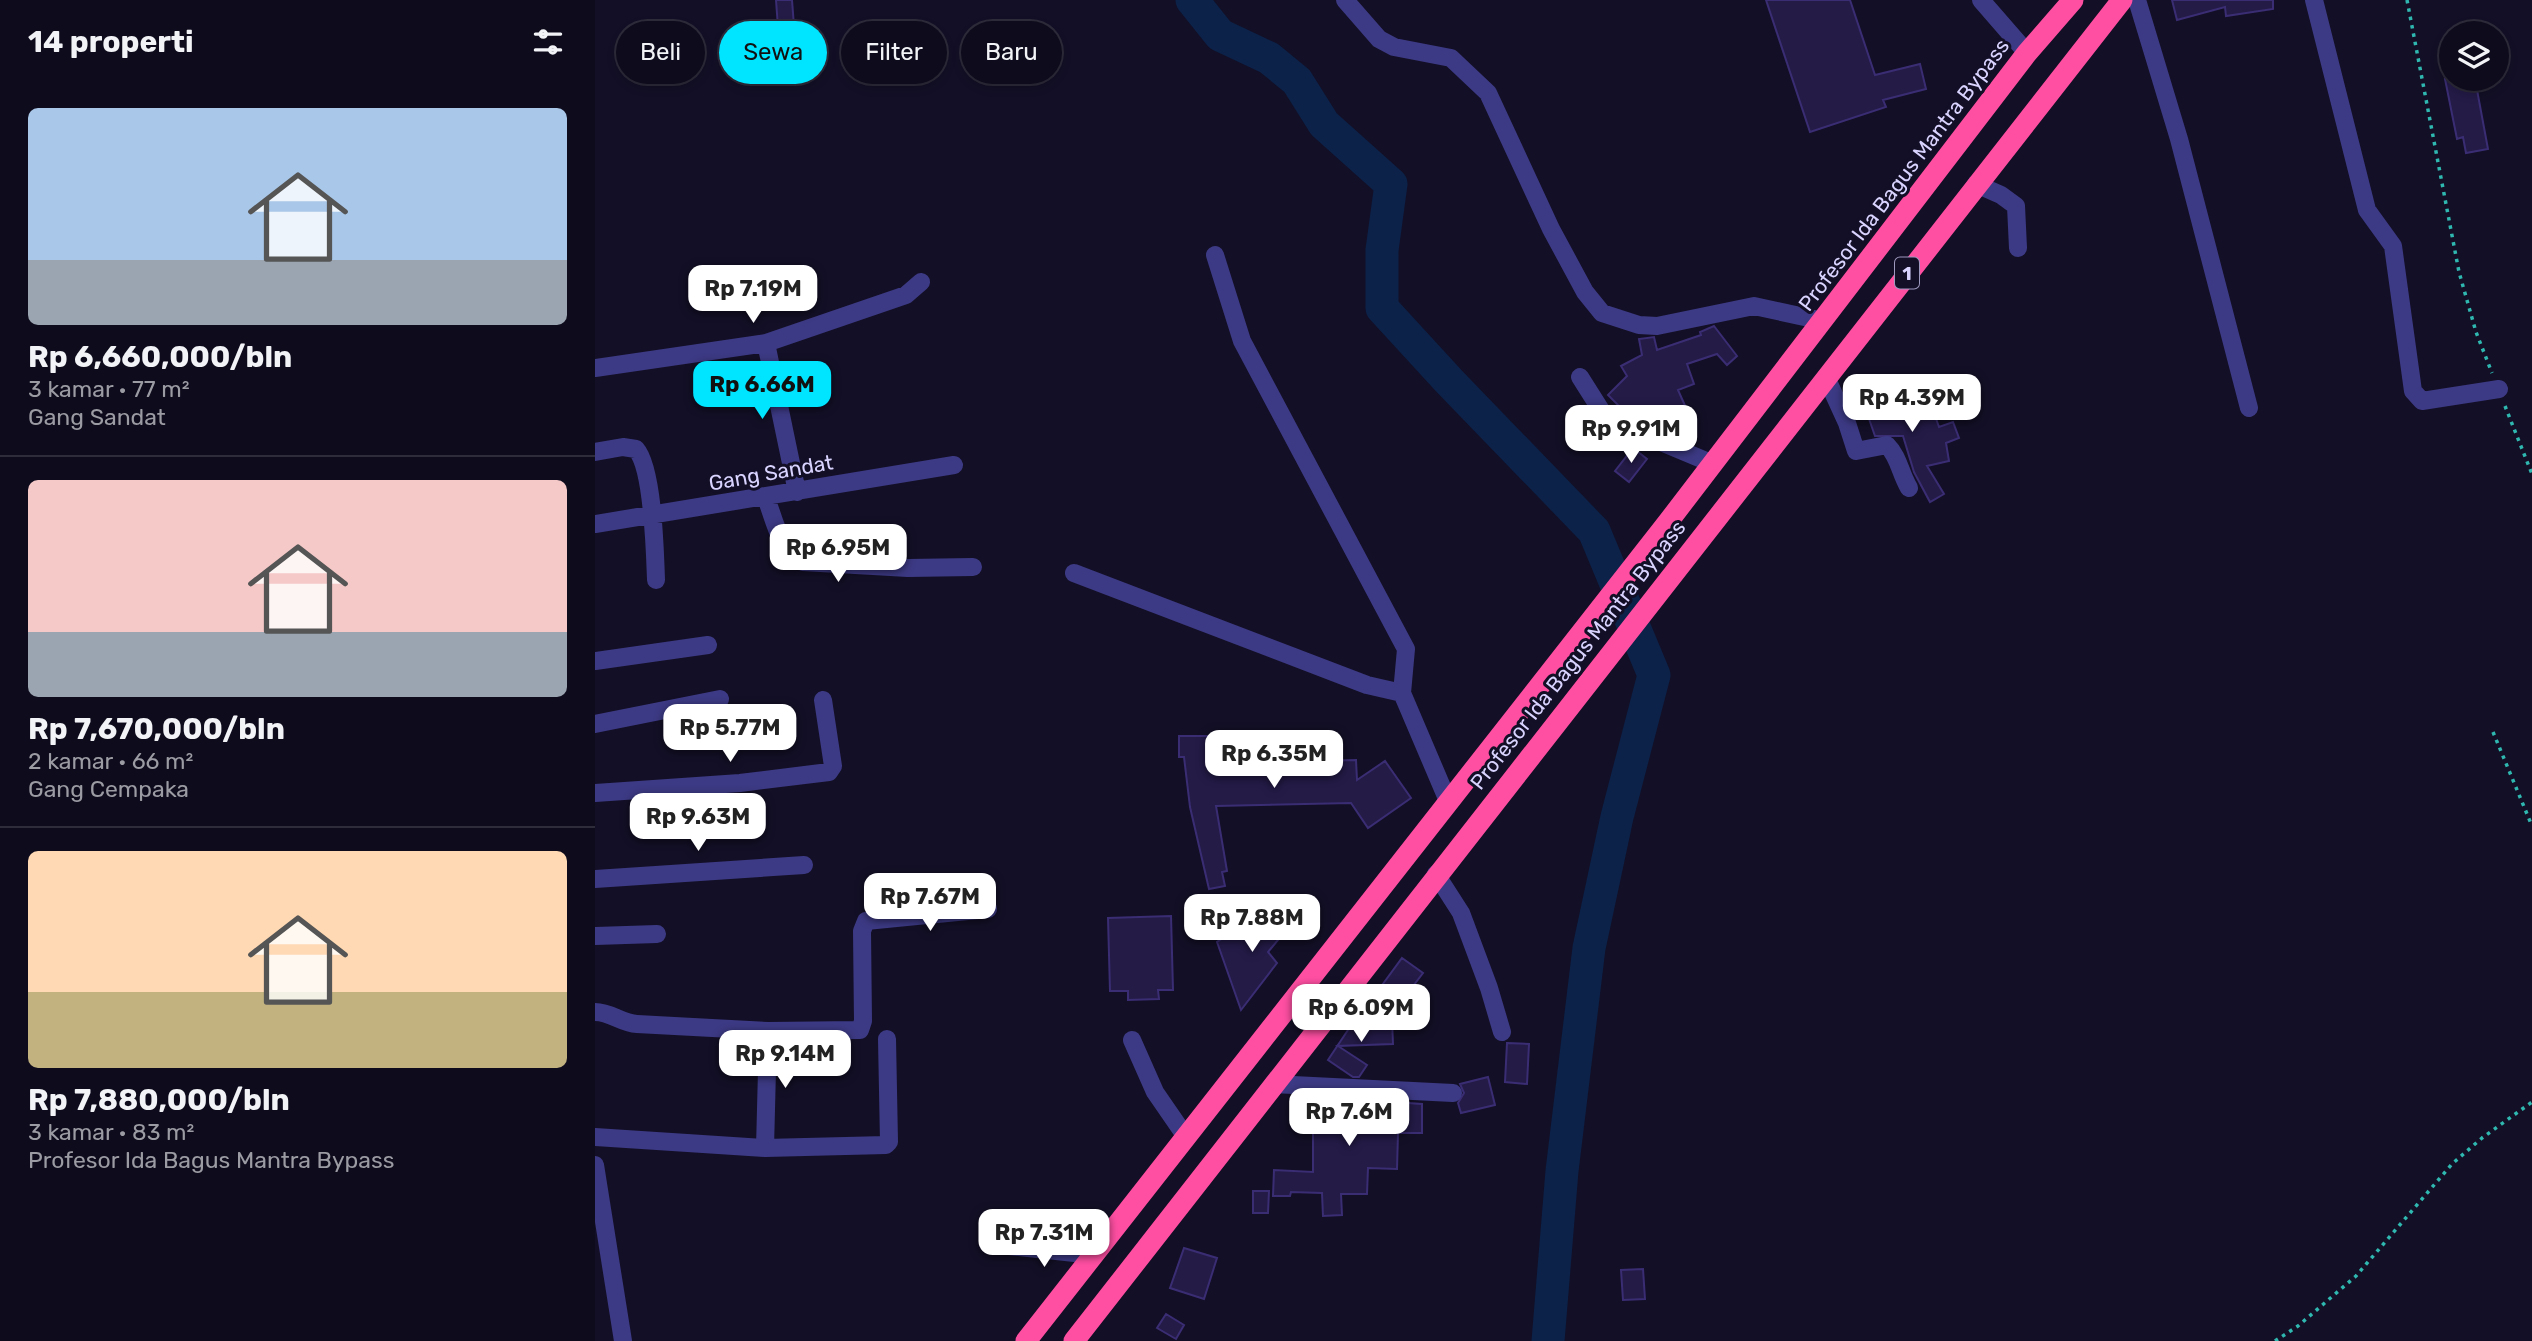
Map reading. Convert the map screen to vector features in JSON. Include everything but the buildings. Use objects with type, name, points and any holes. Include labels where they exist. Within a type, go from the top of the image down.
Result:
[{"type":"highway","name":"Profesor Ida Bagus Mantra Bypass","points":[[1026,1341],[1668,522],[2027,53],[2072,0]]},
{"type":"highway","name":"Profesor Ida Bagus Mantra Bypass","points":[[1074,1341],[1436,874],[2122,0]]},
{"type":"street","points":[[1345,0],[1379,39],[1394,47],[1451,58],[1488,93],[1551,229],[1585,292],[1602,313],[1639,325],[1657,326],[1754,306],[1823,321]]},
{"type":"street","points":[[1981,0],[2027,53]]},
{"type":"street","points":[[2137,0],[2179,139],[2249,408]]},
{"type":"street","points":[[2313,0],[2367,210],[2393,246],[2413,391],[2422,401],[2498,389]]},
{"type":"street","points":[[1976,184],[2001,195],[2016,206],[2018,248]]},
{"type":"street","points":[[1216,255],[1242,341],[1406,649],[1402,693],[1448,801]]},
{"type":"street","points":[[595,368],[766,342],[906,295],[921,282]]},
{"type":"street","points":[[766,342],[797,492]]},
{"type":"street","points":[[1580,377],[1616,434],[1621,437],[1649,437],[1711,463]]},
{"type":"street","points":[[1826,377],[1847,423],[1856,451],[1887,445],[1896,455],[1899,472],[1909,488]]},
{"type":"street","points":[[595,452],[628,447],[636,449],[642,458],[653,517],[656,580]]},
{"type":"street","name":"Gang Sandat","points":[[595,524],[653,517],[954,465]]},
{"type":"street","points":[[766,498],[787,550],[794,559],[877,567],[973,567]]},
{"type":"street","points":[[1074,573],[1367,685],[1402,693]]},
{"type":"street","points":[[595,661],[708,645]]},
{"type":"street","points":[[595,724],[720,699]]},
{"type":"street","points":[[595,793],[740,783],[829,772],[833,766],[823,700]]},
{"type":"street","points":[[595,879],[804,865]]},
{"type":"street","points":[[1436,874],[1461,912],[1502,1032]]},
{"type":"street","points":[[595,1012],[609,1014],[625,1024],[768,1031],[860,1030],[863,1021],[862,931],[866,921],[988,909]]},
{"type":"street","points":[[595,936],[657,934]]},
{"type":"street","points":[[765,1148],[768,1031]]},
{"type":"street","points":[[595,1137],[765,1148],[888,1144],[887,1039]]},
{"type":"street","points":[[1132,1040],[1155,1093],[1186,1137]]},
{"type":"street","points":[[1273,1084],[1453,1093]]},
{"type":"street","points":[[595,1165],[623,1341]]},
{"type":"street","points":[[999,1245],[1093,1255]]},
{"type":"street","points":[[595,1278],[614,1277]]},
{"type":"path","points":[[2407,0],[2459,272],[2476,332],[2532,474]]},
{"type":"path","points":[[2493,732],[2532,826]]},
{"type":"path","points":[[2275,1341],[2298,1326],[2356,1276],[2452,1164],[2482,1138],[2532,1102]]},
{"type":"waterway","points":[[1192,0],[1220,35],[1269,58],[1297,81],[1324,124],[1391,184],[1382,250],[1382,308],[1594,531],[1654,675],[1617,817],[1589,948],[1562,1171],[1548,1341]]}]
